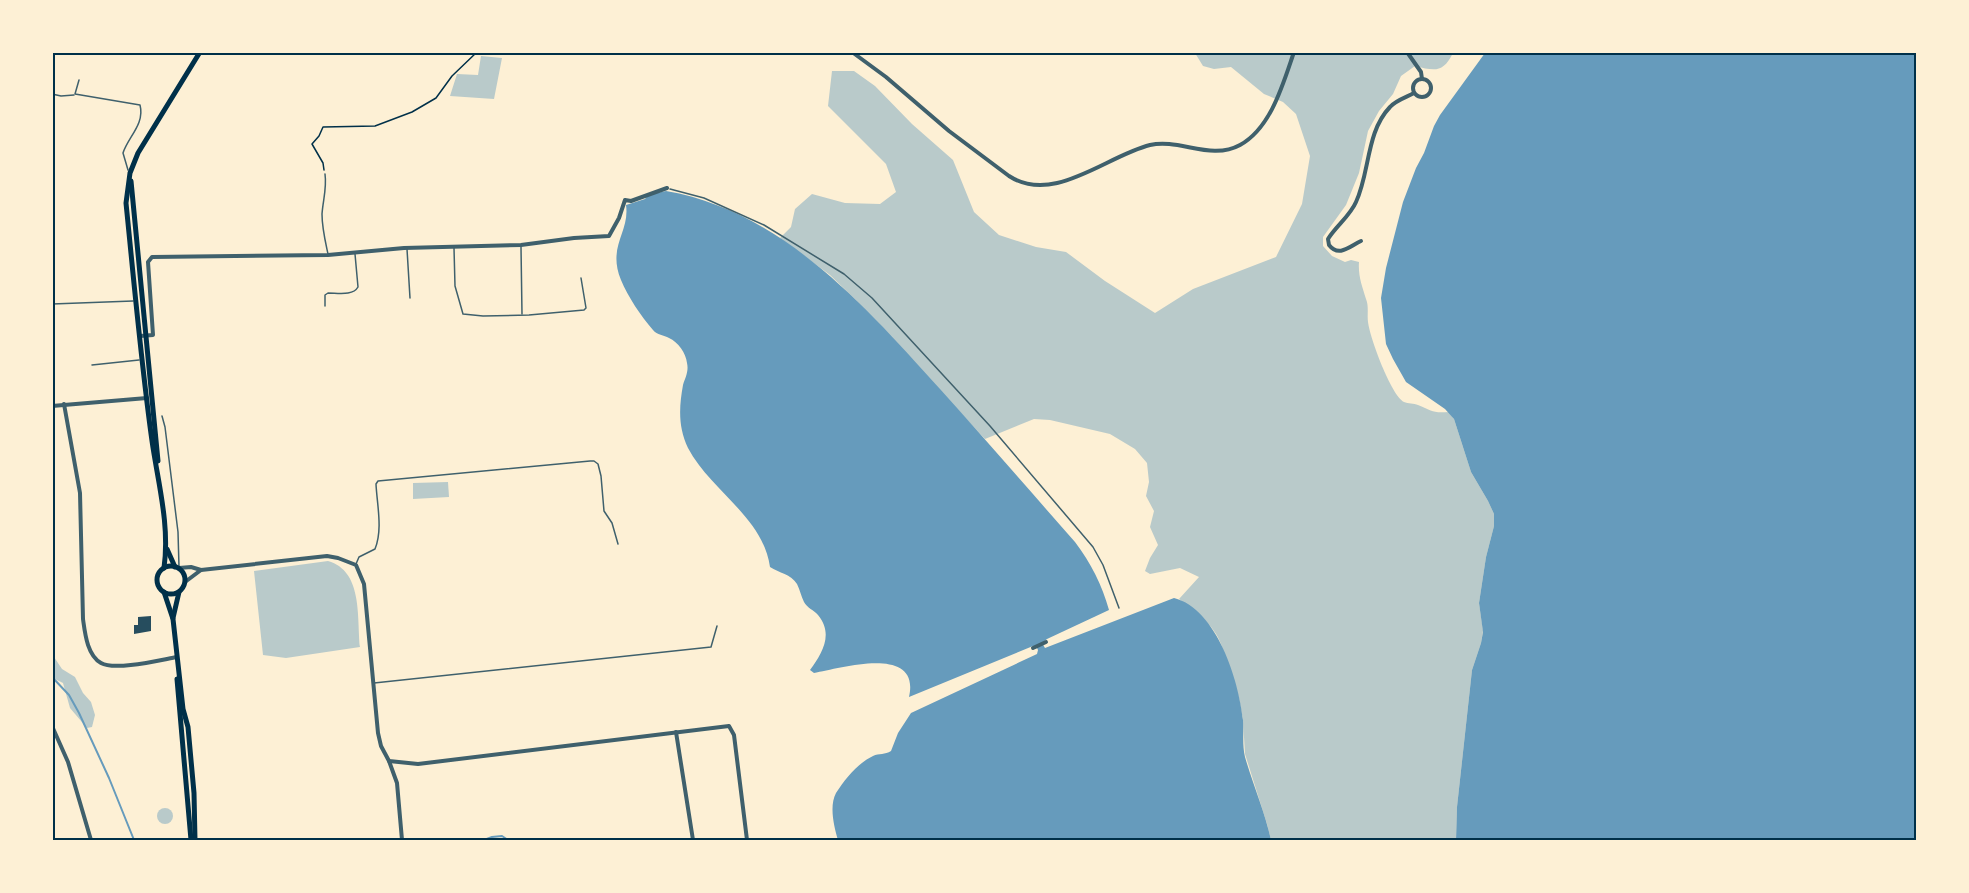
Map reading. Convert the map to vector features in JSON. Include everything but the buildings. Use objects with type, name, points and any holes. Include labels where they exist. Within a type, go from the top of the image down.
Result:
[{"type":"main road","points":[[143,300],[135,288],[126,203],[130,173],[138,153],[200,52]]},
{"type":"main road","points":[[130,173],[143,300],[143,360],[154,456],[158,468]]},
{"type":"main road","points":[[143,336],[157,439],[167,548],[164,568],[157,578],[158,586],[164,592],[173,619],[190,840]]},
{"type":"main road","points":[[167,548],[177,567],[184,574],[185,582],[179,592],[173,619]]},
{"type":"main road","points":[[164,568],[177,567]]},
{"type":"main road","points":[[164,592],[171,594],[179,592]]},
{"type":"main road","points":[[177,666],[188,727],[194,793],[195,840]]},
{"type":"street","points":[[852,52],[886,77],[949,131],[1009,176],[1017,181],[1044,185],[1085,173],[1135,149],[1152,144],[1165,142],[1224,151],[1240,145],[1257,131],[1269,114],[1294,52]]},
{"type":"street","points":[[1407,52],[1421,72],[1422,79]]},
{"type":"street","points":[[1361,241],[1341,251],[1336,251],[1329,245],[1328,239],[1355,205],[1366,172],[1373,139],[1381,120],[1391,106],[1414,93],[1424,96],[1429,92],[1429,82],[1422,79],[1414,83],[1414,93]]},
{"type":"street","points":[[143,300],[148,262],[152,257],[328,255],[407,248],[521,245],[609,236],[619,218],[625,200],[631,201],[667,188]]},
{"type":"street","points":[[52,406],[148,398]]},
{"type":"street","points":[[64,404],[78,474],[83,619],[89,646],[94,657],[108,665],[120,666],[177,657]]},
{"type":"street","points":[[177,567],[201,570],[327,556],[356,565],[364,584],[378,733],[381,746],[397,783],[402,840]]},
{"type":"street","points":[[185,582],[201,570]]},
{"type":"street","points":[[1034,648],[1046,642]]},
{"type":"street","points":[[52,726],[68,762],[91,840]]},
{"type":"street","points":[[389,761],[418,764],[729,726],[734,735],[747,840]]},
{"type":"street","points":[[676,732],[693,840]]},
{"type":"lane","points":[[75,94],[79,80]]},
{"type":"lane","points":[[52,94],[61,96],[75,94],[140,105],[142,114],[140,120],[123,153],[130,173]]},
{"type":"lane","points":[[325,174],[326,192],[322,214],[328,255]]},
{"type":"lane","points":[[667,188],[704,198],[764,225],[844,274],[872,298],[990,426],[1093,547],[1103,565],[1119,608]]},
{"type":"lane","points":[[521,245],[522,315]]},
{"type":"lane","points":[[454,246],[455,286],[463,314],[522,315],[584,310],[586,308],[581,278]]},
{"type":"lane","points":[[407,248],[410,298]]},
{"type":"lane","points":[[325,306],[325,295],[328,293],[356,291],[358,287],[354,253]]},
{"type":"lane","points":[[52,304],[143,300]]},
{"type":"lane","points":[[92,364],[143,360]]},
{"type":"lane","points":[[162,416],[178,532],[177,567]]},
{"type":"lane","points":[[356,565],[359,557],[377,546],[379,534],[376,484],[378,481],[590,461],[598,464],[604,511],[612,524],[618,544]]},
{"type":"lane","points":[[373,683],[711,647],[717,626]]},
{"type":"path","points":[[325,174],[323,163],[312,144],[323,127],[375,126],[412,112],[436,98],[452,76],[477,52]]},
{"type":"shaded area","points":[[1195,53],[1453,53],[1446,64],[1438,69],[1415,66],[1401,76],[1393,94],[1379,111],[1368,131],[1359,173],[1346,205],[1323,237],[1323,246],[1332,256],[1345,262],[1351,260],[1359,262],[1370,330],[1393,389],[1404,402],[1435,412],[1449,412],[1454,419],[1471,472],[1494,514],[1494,526],[1486,557],[1479,603],[1483,631],[1472,670],[1457,807],[1456,840],[1271,840],[1245,754],[1239,698],[1221,644],[1209,625],[1179,599],[1199,577],[1180,568],[1150,574],[1145,571],[1158,545],[1150,527],[1154,511],[1146,496],[1149,482],[1147,463],[1135,449],[1110,434],[1050,420],[1034,419],[985,439],[855,299],[830,275],[780,238],[791,227],[795,209],[812,194],[845,203],[880,204],[896,192],[886,164],[828,106],[832,71],[854,71],[875,86],[912,124],[953,160],[974,212],[999,235],[1036,247],[1066,252],[1105,281],[1155,313],[1193,289],[1276,257],[1302,204],[1310,156],[1296,114],[1283,102],[1264,94],[1231,67],[1214,69],[1203,66]]},
{"type":"shaded area","points":[[481,56],[502,58],[494,99],[450,96],[457,74],[478,75]]},
{"type":"shaded area","points":[[448,482],[449,497],[413,499],[413,483]]},
{"type":"shaded area","points":[[328,561],[339,566],[353,585],[358,609],[360,647],[286,658],[263,655],[254,571]]},
{"type":"shaded area","points":[[52,654],[62,669],[75,677],[83,693],[91,702],[95,715],[92,727],[87,728],[70,708],[63,683],[53,678]]},
{"type":"shaded area","points":[[162,808],[168,808],[173,816],[171,822],[162,824],[157,819],[157,813]]},
{"type":"water","points":[[1485,53],[1916,53],[1916,840],[1456,840],[1457,807],[1472,670],[1483,632],[1479,603],[1486,557],[1494,526],[1494,514],[1471,472],[1454,419],[1445,409],[1406,382],[1393,359],[1386,344],[1381,298],[1386,268],[1403,202],[1416,168],[1440,115]]},
{"type":"water","points":[[666,191],[708,202],[747,219],[784,241],[818,266],[851,295],[911,357],[1075,542],[1095,574],[1109,610],[1047,639],[1042,643],[1045,648],[1174,598],[1189,605],[1202,616],[1214,631],[1223,648],[1237,686],[1243,720],[1245,757],[1271,840],[838,840],[833,810],[836,793],[862,763],[873,756],[891,751],[898,733],[911,713],[1037,654],[1038,650],[1036,646],[1033,646],[909,697],[909,681],[903,670],[891,665],[859,664],[814,673],[810,670],[822,651],[826,637],[823,622],[805,604],[794,581],[770,567],[765,549],[747,518],[709,477],[688,448],[682,432],[680,417],[683,385],[688,369],[685,355],[675,342],[655,332],[644,319],[627,293],[617,268],[617,248],[625,223],[626,205],[645,199],[648,195]]},
{"type":"waterway","points":[[52,677],[69,695],[79,713],[134,840]]},
{"type":"waterway","points":[[484,840],[502,836],[508,840]]}]
